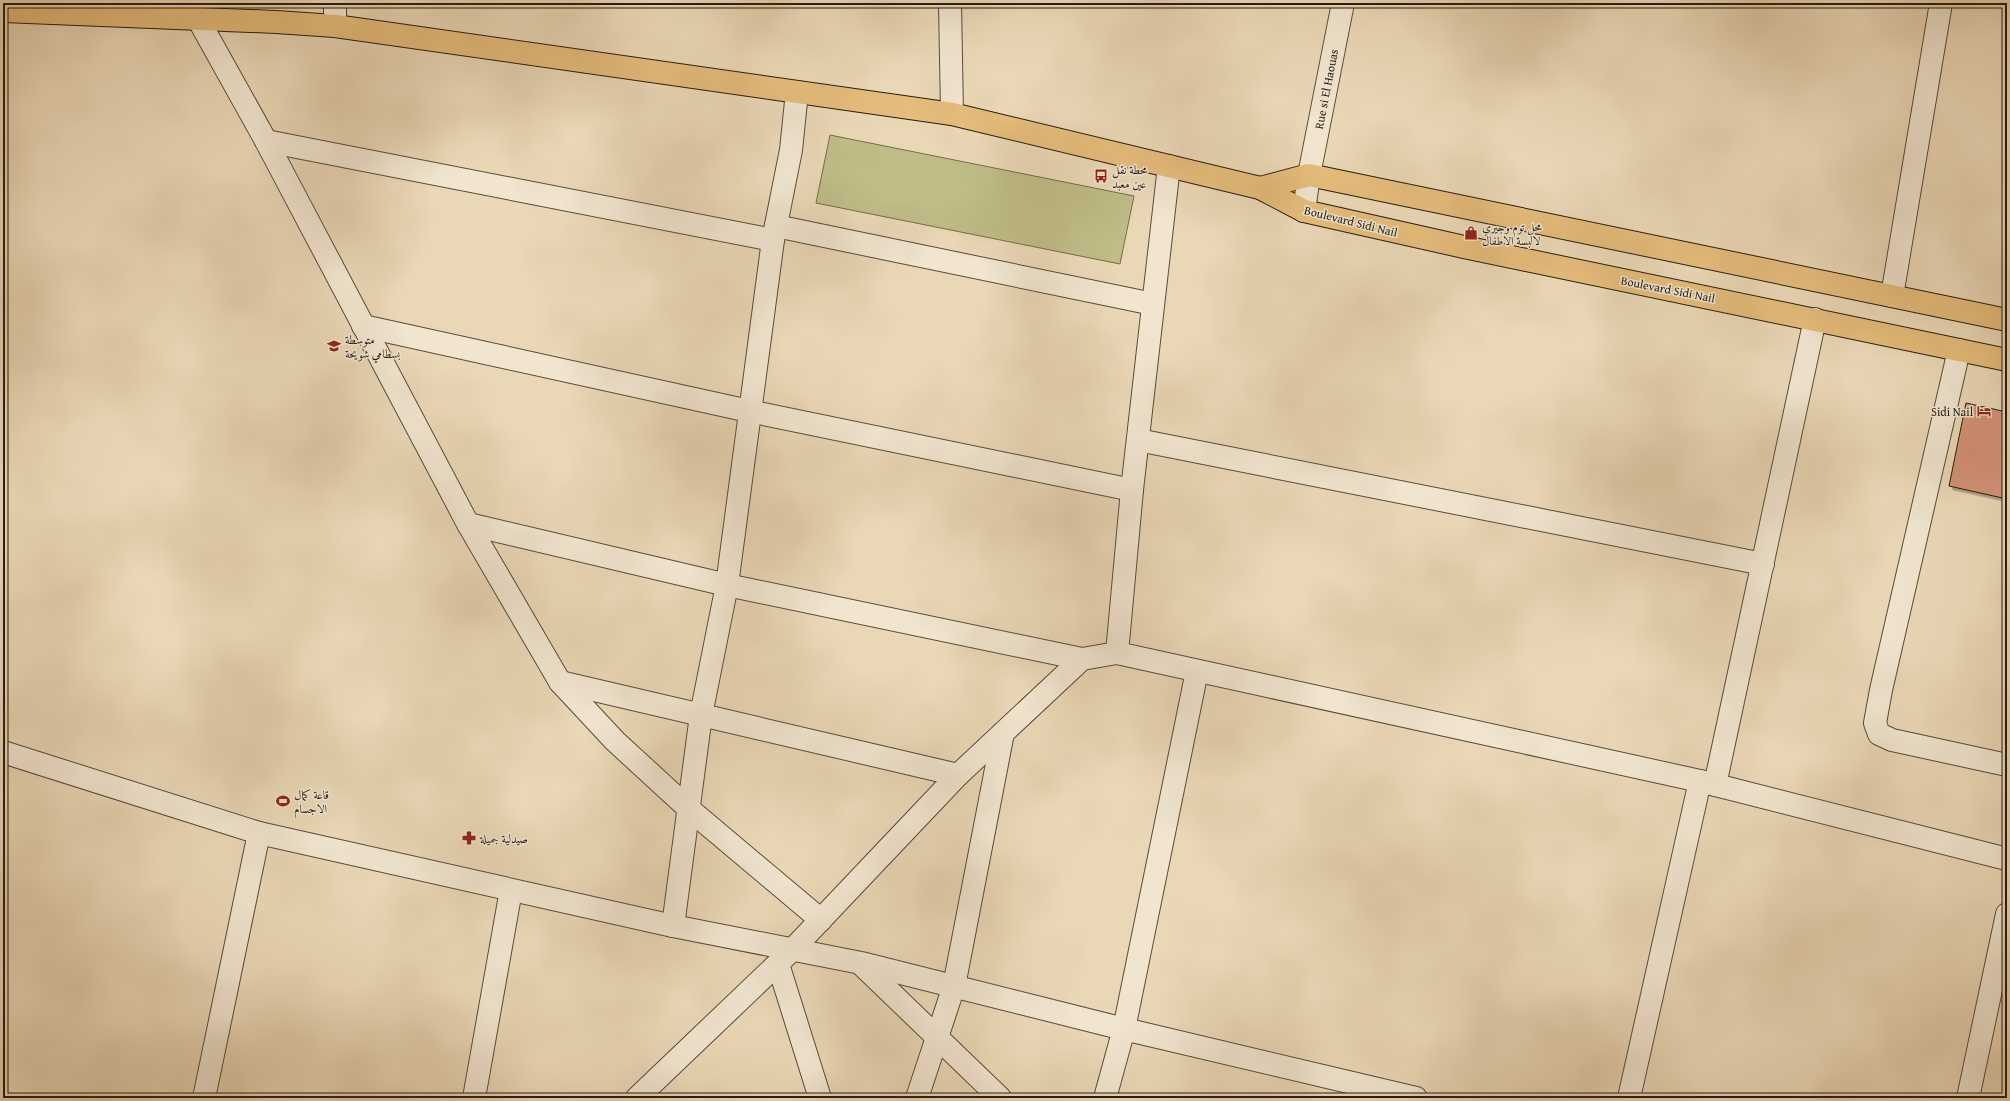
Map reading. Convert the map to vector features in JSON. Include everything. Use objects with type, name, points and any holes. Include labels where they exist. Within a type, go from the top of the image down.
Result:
[{"type":"main road","points":[[3,11],[276,22],[335,26],[952,114],[1260,188],[1309,175],[2007,320]]},
{"type":"main road","name":"Boulevard Sidi Nail","points":[[1260,188],[1304,211],[1464,247],[2007,360]]},
{"type":"street","points":[[335,3],[335,26]]},
{"type":"street","points":[[950,3],[952,114]]},
{"type":"street","name":"Rue si El Haouas","points":[[1304,211],[1309,175],[1343,3]]},
{"type":"street","points":[[1892,296],[1942,3]]},
{"type":"street","points":[[198,19],[266,141],[468,524],[560,682],[615,742],[689,809],[821,920]]},
{"type":"street","points":[[672,926],[701,715],[727,585],[749,411],[775,233],[791,150],[797,92]]},
{"type":"street","points":[[266,141],[775,233],[1153,304]]},
{"type":"street","points":[[1117,653],[1132,490],[1169,166]]},
{"type":"street","points":[[1630,1098],[1762,564],[1815,319]]},
{"type":"street","points":[[363,326],[749,411],[1132,490]]},
{"type":"street","points":[[1959,350],[1881,690],[1875,723],[1879,734],[1892,740],[2007,765]]},
{"type":"street","points":[[1138,440],[1762,564]]},
{"type":"street","points":[[468,524],[727,585],[1082,659],[1117,653],[1707,783],[2007,859]]},
{"type":"street","points":[[637,1098],[785,957],[958,775],[1082,659]]},
{"type":"street","points":[[1105,1098],[1124,1029],[1197,671]]},
{"type":"street","points":[[560,682],[958,775]]},
{"type":"street","points":[[917,1098],[954,986],[1003,733]]},
{"type":"street","points":[[3,752],[259,833],[672,926],[785,957],[860,963],[1124,1029],[1416,1098]]},
{"type":"street","points":[[204,1098],[259,833]]},
{"type":"street","points":[[474,1098],[511,890]]},
{"type":"street","points":[[1968,1098],[2007,914]]},
{"type":"street","points":[[785,957],[820,1098]]},
{"type":"street","points":[[860,963],[1000,1098]]},
{"type":"shaded area","points":[[830,135],[1134,196],[1120,264],[816,203]]},
{"type":"building","name":"Sidi Nail","points":[[1966,403],[2007,412],[2007,499],[1949,486]]},
{"type":"place","name":"محطة نقل عين معبد","points":[[1101,176]]},
{"type":"place","name":"محل توم وجيري لالبسة الاطفال","points":[[1471,233]]},
{"type":"place","name":"متوسطة بسطامي شويحة","points":[[334,346]]},
{"type":"place","name":"Sidi Nail","points":[[1984,411]]},
{"type":"place","name":"قاعة كمال الاجسام","points":[[283,801]]},
{"type":"place","name":"صيدلية جميلة","points":[[469,838]]}]
